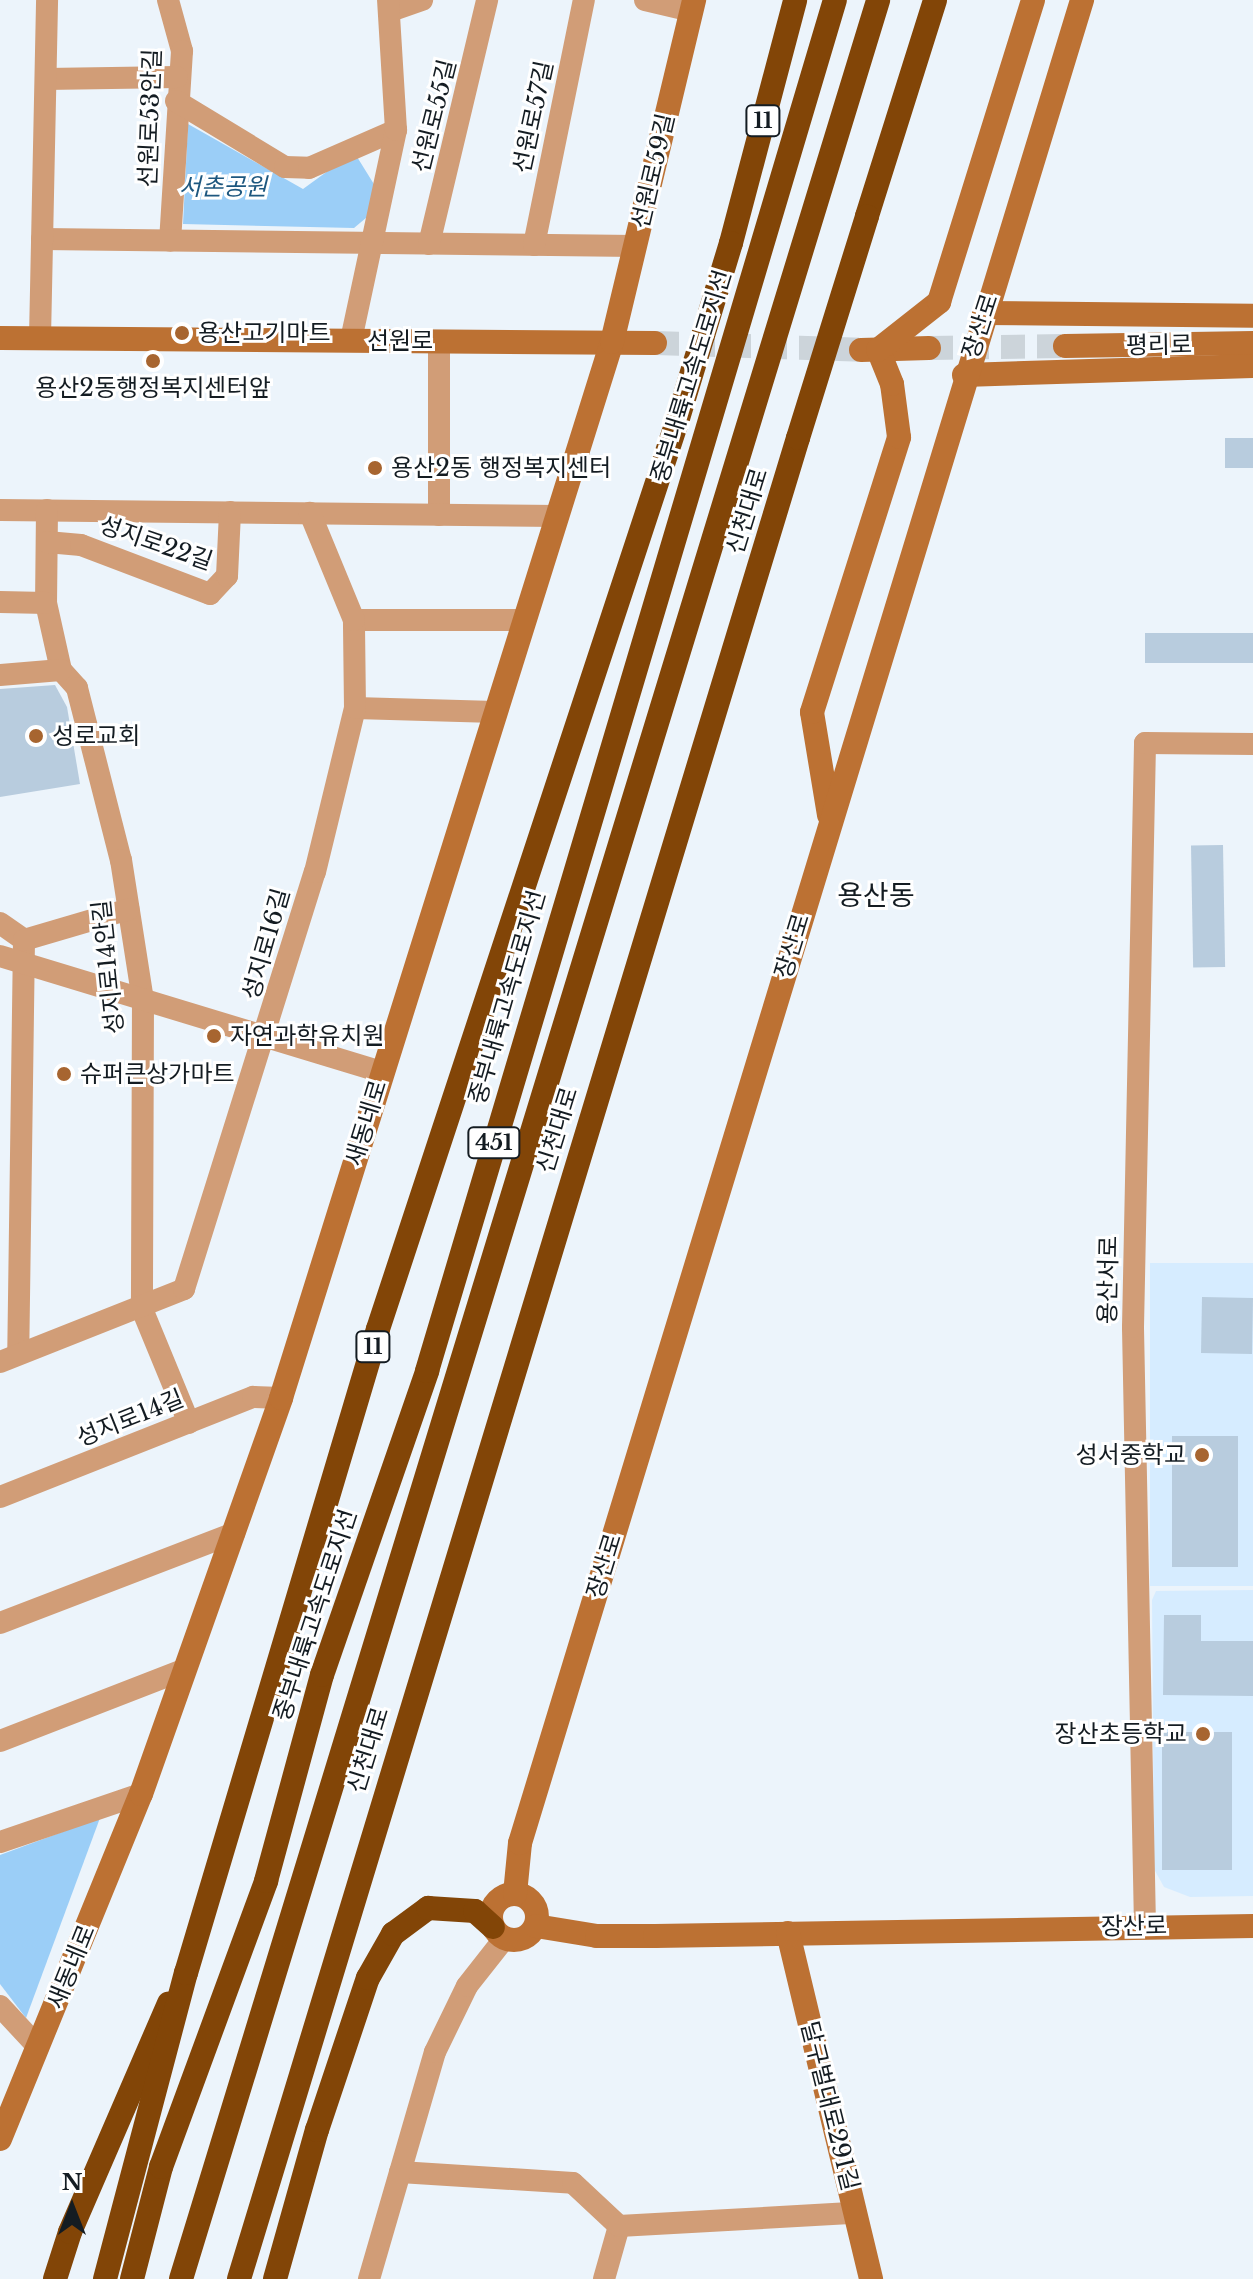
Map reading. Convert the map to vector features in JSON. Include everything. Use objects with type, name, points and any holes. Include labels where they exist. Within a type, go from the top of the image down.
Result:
[{"type":"highway","name":"11","points":[[105,2279],[186,1973],[378,1329],[676,425],[731,243],[795,0]]},
{"type":"highway","name":"중부내륙고속도로지선","points":[[132,2279],[161,2167],[266,1881],[322,1675],[427,1371],[835,0]]},
{"type":"highway","name":"451","points":[[181,2279],[878,0]]},
{"type":"highway","name":"신천대로","points":[[239,2279],[798,438],[935,0]]},
{"type":"highway","points":[[275,2279],[363,1992],[393,1934],[428,1908],[475,1911],[498,1933]]},
{"type":"highway","points":[[55,2279],[146,2050],[186,1973]]},
{"type":"street","points":[[40,338],[47,0]]},
{"type":"street","name":"선원로53안길","points":[[168,0],[182,51],[177,77],[170,241]]},
{"type":"street","name":"선원로55길","points":[[351,340],[369,243],[396,130],[389,6],[422,0]]},
{"type":"street","name":"선원로55길","points":[[429,244],[487,0]]},
{"type":"street","name":"선원로57길","points":[[534,245],[584,0]]},
{"type":"street","points":[[645,0],[692,6]]},
{"type":"street","points":[[869,350],[939,302],[1033,0]]},
{"type":"street","name":"장산로","points":[[515,1894],[520,1843],[964,375],[1082,0]]},
{"type":"street","name":"선원로59길","points":[[612,342],[692,6]]},
{"type":"street","points":[[46,79],[177,77]]},
{"type":"street","name":"선원로55길","points":[[176,101],[285,167],[309,168],[396,130]]},
{"type":"street","points":[[42,239],[635,246]]},
{"type":"street","points":[[984,313],[1253,316]]},
{"type":"street","name":"선원로","points":[[0,338],[655,343]]},
{"type":"street","points":[[439,341],[439,515]]},
{"type":"street","name":"새동네로","points":[[0,2139],[141,1794],[281,1398],[612,342]]},
{"type":"street","name":"평리로","points":[[1065,346],[1253,343]]},
{"type":"street","points":[[869,350],[929,348]]},
{"type":"street","points":[[830,821],[812,712],[899,437],[892,384],[869,350]]},
{"type":"street","points":[[964,375],[1253,366]]},
{"type":"street","name":"성지로22길","points":[[0,510],[557,516]]},
{"type":"street","name":"성지로14안길","points":[[47,510],[46,603],[61,670],[77,688],[129,909],[143,1000],[142,1309],[189,1423]]},
{"type":"street","name":"성지로22길","points":[[47,542],[81,545],[210,594],[227,576],[230,512]]},
{"type":"street","name":"성지로16길","points":[[9,1358],[142,1309],[184,1289],[266,1037],[315,872],[355,708],[354,620],[310,513]]},
{"type":"street","points":[[0,602],[46,603]]},
{"type":"street","points":[[354,620],[524,620]]},
{"type":"street","points":[[0,675],[61,670]]},
{"type":"street","points":[[355,708],[495,712]]},
{"type":"street","name":"용산서로","points":[[1145,1926],[1133,1327],[1145,743],[1253,744]]},
{"type":"street","points":[[15,952],[129,909]]},
{"type":"street","points":[[0,923],[15,952],[9,1358]]},
{"type":"street","points":[[15,952],[143,1000],[381,1072]]},
{"type":"street","name":"성지로14길","points":[[0,1497],[253,1397],[281,1398]]},
{"type":"street","points":[[0,1623],[234,1533]]},
{"type":"street","points":[[0,1741],[186,1669]]},
{"type":"street","points":[[0,1842],[141,1794]]},
{"type":"street","points":[[369,2279],[435,2052],[467,1986],[498,1933],[495,1904],[515,1894],[534,1905],[536,1926],[520,1940],[498,1933]]},
{"type":"street","name":"장산로","points":[[536,1926],[597,1936],[1253,1926]]},
{"type":"street","name":"달구벌대로291길","points":[[788,1933],[871,2279]]},
{"type":"street","points":[[0,2006],[38,2047]]},
{"type":"street","points":[[400,2172],[573,2183],[619,2226],[855,2213]]},
{"type":"street","points":[[604,2279],[619,2226]]},
{"type":"shaded area","name":"성서중학교","points":[[1150,1263],[1253,1263],[1253,1586],[1150,1586]]},
{"type":"shaded area","name":"장산초등학교","points":[[1253,1590],[1253,1896],[1190,1897],[1164,1887],[1154,1869],[1152,1600],[1156,1591]]},
{"type":"green space","name":"서촌공원","points":[[188,124],[303,189],[354,152],[385,202],[354,228],[183,224]]},
{"type":"green space","points":[[100,1818],[26,2018],[0,1984],[0,1855]]},
{"type":"building","points":[[1225,438],[1253,438],[1253,468],[1225,468]]},
{"type":"building","points":[[1145,633],[1253,633],[1253,663],[1145,663]]},
{"type":"building","name":"성로교회","points":[[55,685],[67,707],[80,784],[0,797],[0,689]]},
{"type":"building","points":[[1223,845],[1225,967],[1193,968],[1191,846]]},
{"type":"building","points":[[1202,1297],[1253,1298],[1252,1354],[1201,1353]]},
{"type":"building","points":[[1172,1436],[1238,1436],[1238,1567],[1172,1567]]},
{"type":"building","points":[[1164,1615],[1201,1615],[1201,1641],[1253,1641],[1253,1696],[1163,1695]]},
{"type":"building","points":[[1162,1732],[1232,1732],[1232,1870],[1162,1870]]},
{"type":"tunnel","points":[[655,343],[861,350]]},
{"type":"tunnel","points":[[929,348],[1065,346]]},
{"type":"place","name":"용산고기마트","points":[[182,333]]},
{"type":"place","name":"용산2동행정복지센터앞","points":[[153,361]]},
{"type":"place","name":"용산2동 행정복지센터","points":[[375,468]]},
{"type":"place","name":"성로교회","points":[[36,736]]},
{"type":"place","name":"자연과학유치원","points":[[214,1036]]},
{"type":"place","name":"슈퍼큰상가마트","points":[[64,1074]]},
{"type":"place","name":"성서중학교","points":[[1202,1455]]},
{"type":"place","name":"장산초등학교","points":[[1203,1734]]},
{"type":"district","name":"용산동","points":[[876,896]]}]
